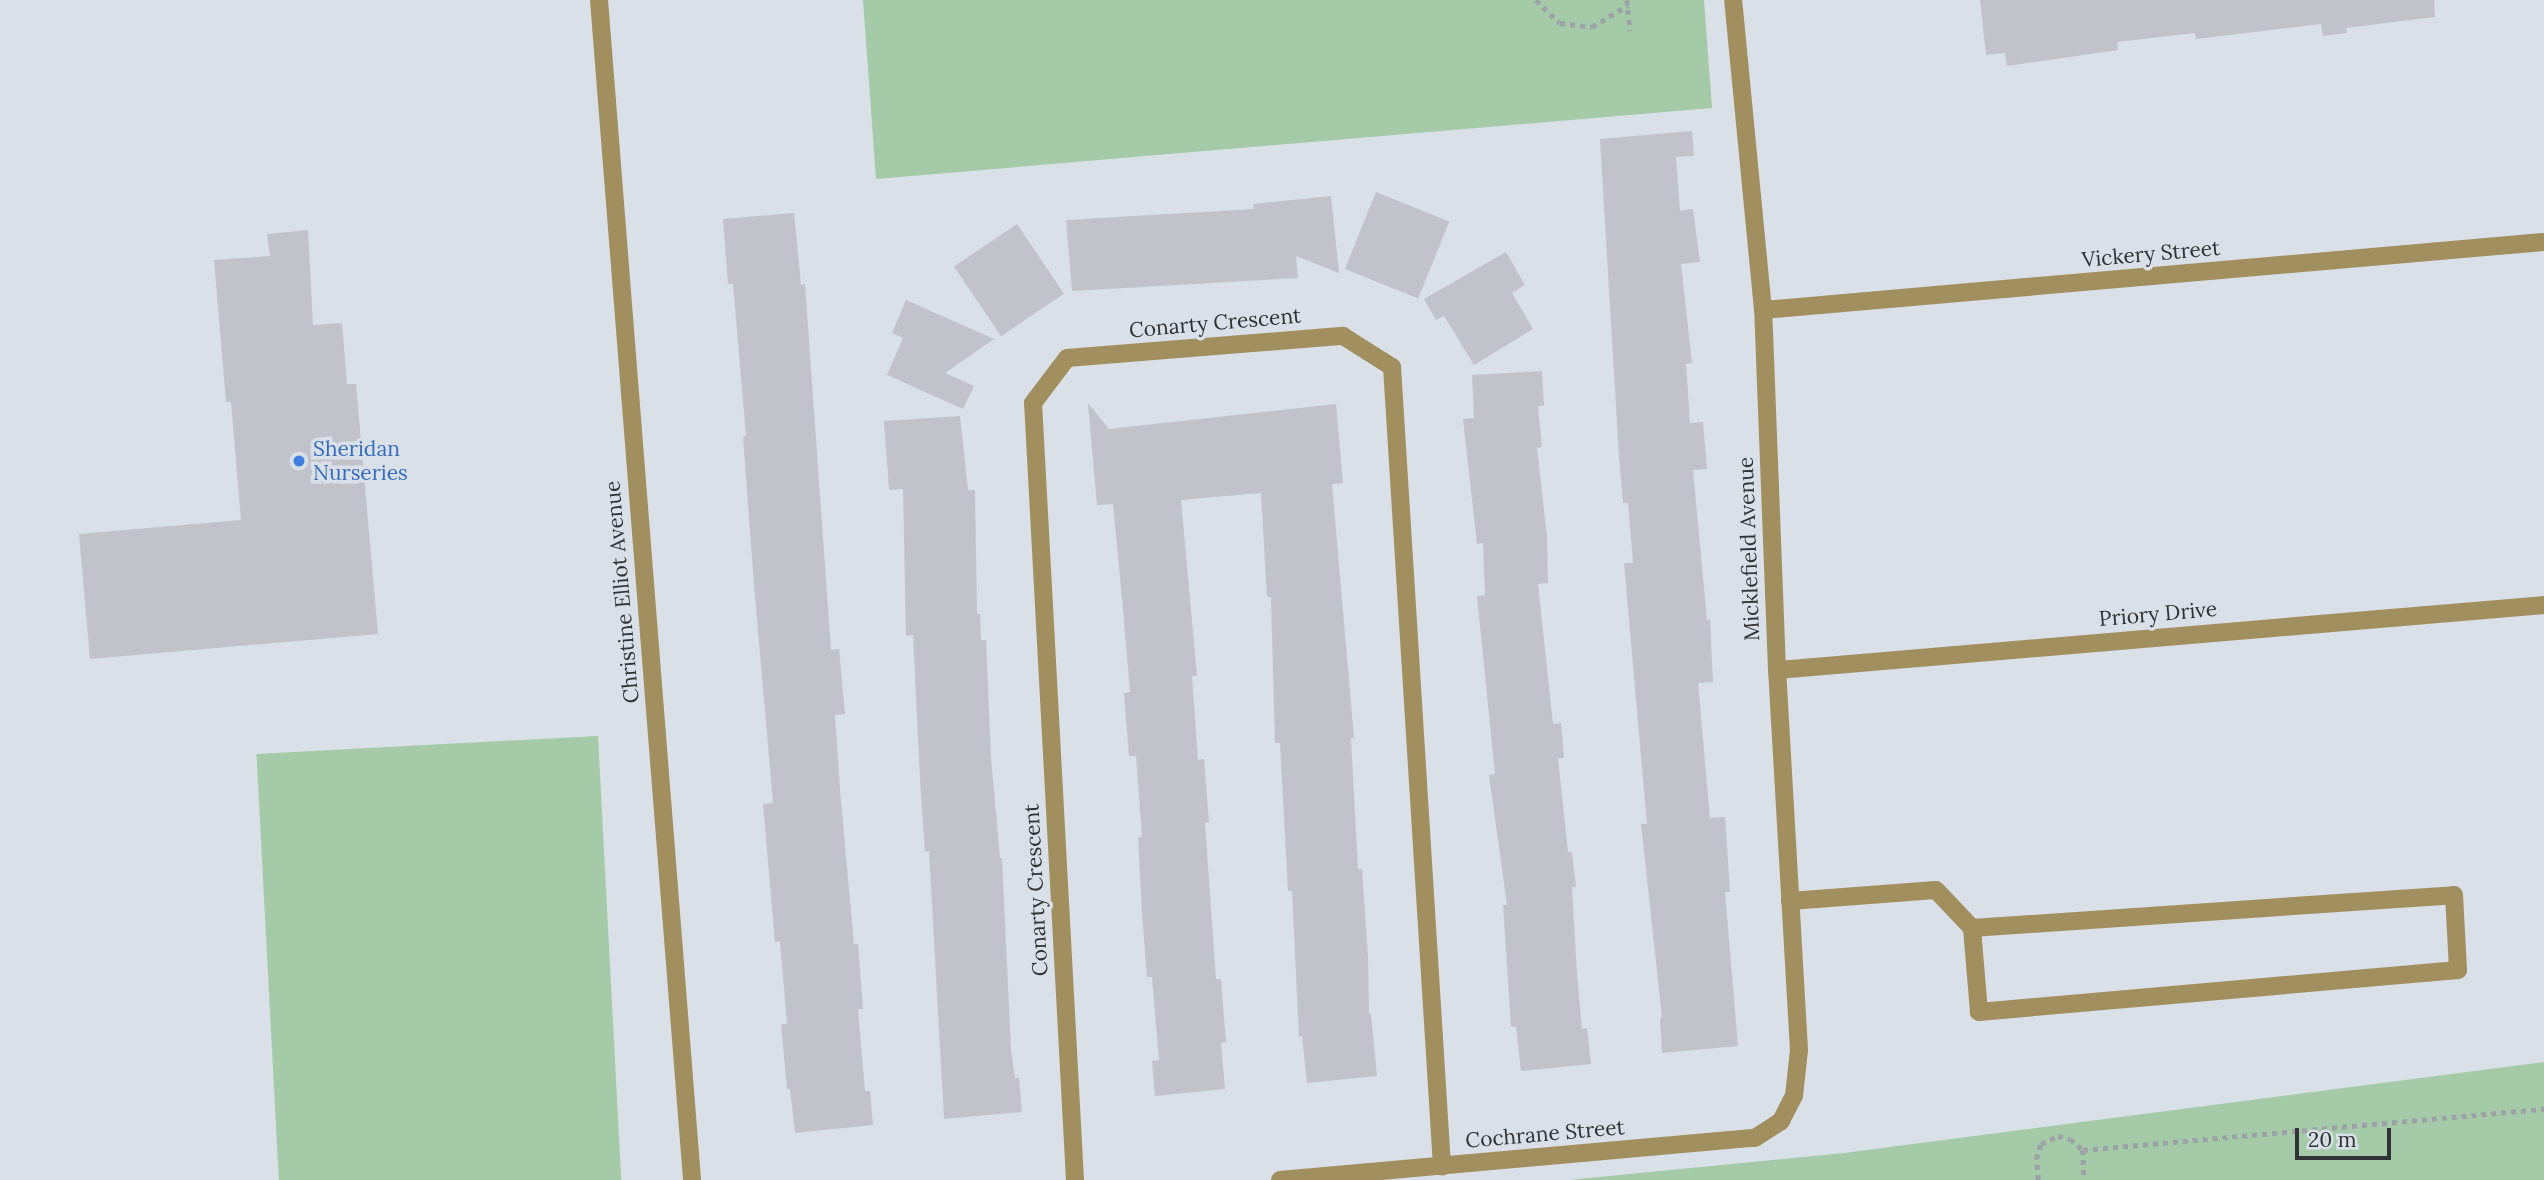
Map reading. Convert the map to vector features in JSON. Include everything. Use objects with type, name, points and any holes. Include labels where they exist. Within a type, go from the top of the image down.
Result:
[{"type":"street","name":"Christine Elliot Avenue","points":[[598,0],[692,1180]]},
{"type":"street","name":"Micklefield Avenue","points":[[1733,0],[1763,310],[1777,670],[1799,1050],[1794,1096]]},
{"type":"street","name":"Vickery Street","points":[[1763,310],[2544,242]]},
{"type":"street","name":"Conarty Crescent","points":[[1075,1180],[1033,403],[1067,358],[1343,336],[1392,367],[1442,1166]]},
{"type":"street","name":"Priory Drive","points":[[1777,670],[2544,605]]},
{"type":"street","points":[[1790,901],[1936,890],[1972,928],[1979,1013],[2458,971],[2454,895],[1972,928]]},
{"type":"street","name":"Cochrane Street","points":[[1280,1180],[1755,1138],[1781,1121],[1794,1096]]},
{"type":"path","points":[[1536,0],[1560,23],[1592,27],[1628,3],[1630,31]]},
{"type":"path","points":[[2038,1180],[2036,1160],[2041,1144],[2058,1136],[2070,1139],[2083,1150],[2544,1109]]},
{"type":"path","points":[[2083,1150],[2084,1180]]},
{"type":"green space","points":[[863,0],[1704,0],[1712,108],[876,179]]},
{"type":"green space","points":[[598,736],[621,1180],[279,1180],[256,754]]},
{"type":"green space","points":[[2544,1062],[2544,1180],[1569,1180],[1844,1153]]},
{"type":"building","points":[[1980,0],[2434,0],[2435,17],[2346,28],[2347,33],[2323,36],[2321,24],[2196,39],[2195,33],[2117,42],[2118,50],[2007,66],[2005,53],[1986,55]]},
{"type":"building","points":[[1692,131],[1694,156],[1676,157],[1680,211],[1693,209],[1700,262],[1681,264],[1692,363],[1686,364],[1690,423],[1703,422],[1707,469],[1693,470],[1707,620],[1710,619],[1713,682],[1698,683],[1710,818],[1725,817],[1730,892],[1725,892],[1738,1046],[1662,1053],[1662,1017],[1641,824],[1647,824],[1624,563],[1633,563],[1628,503],[1623,503],[1619,457],[1600,139]]},
{"type":"building","points":[[1376,192],[1449,222],[1418,299],[1345,269]]},
{"type":"building","points":[[1331,196],[1339,273],[1296,256],[1298,278],[1072,291],[1066,220],[1254,209],[1253,204]]},
{"type":"building","points":[[794,213],[801,285],[805,284],[831,650],[839,649],[845,714],[835,715],[840,790],[854,944],[858,944],[863,1009],[858,1009],[865,1091],[870,1091],[873,1125],[795,1133],[790,1089],[787,1089],[781,1024],[787,1024],[780,941],[775,942],[763,804],[773,803],[754,585],[743,437],[746,436],[733,284],[728,284],[723,219]]},
{"type":"building","points":[[1017,224],[1064,294],[1001,336],[954,266]]},
{"type":"building","name":"Sheridan Nurseries","points":[[308,230],[313,325],[342,323],[347,384],[356,384],[378,634],[90,659],[79,534],[241,520],[231,402],[226,402],[214,260],[270,256],[267,234]]},
{"type":"building","points":[[1506,252],[1525,285],[1512,293],[1533,329],[1474,365],[1444,316],[1436,320],[1424,299]]},
{"type":"building","points":[[906,300],[994,339],[945,373],[974,386],[963,409],[887,375],[903,338],[892,333]]},
{"type":"building","points":[[1542,371],[1544,406],[1538,406],[1542,447],[1537,448],[1547,537],[1548,583],[1538,584],[1553,724],[1561,723],[1564,758],[1558,758],[1568,852],[1572,852],[1576,887],[1572,887],[1577,974],[1582,1029],[1587,1028],[1591,1064],[1521,1071],[1516,1027],[1511,1027],[1503,905],[1507,905],[1489,775],[1495,774],[1477,596],[1485,595],[1483,543],[1477,544],[1463,419],[1474,418],[1472,375]]},
{"type":"building","points":[[1088,403],[1109,429],[1336,404],[1343,483],[1332,484],[1354,738],[1351,738],[1358,869],[1362,869],[1369,1014],[1377,1076],[1307,1083],[1302,1036],[1299,1037],[1292,891],[1288,891],[1280,743],[1275,743],[1271,597],[1267,597],[1261,493],[1181,500],[1197,676],[1192,676],[1198,760],[1204,759],[1209,822],[1205,823],[1216,979],[1221,979],[1226,1042],[1221,1043],[1225,1089],[1155,1096],[1152,1061],[1159,1060],[1152,977],[1147,977],[1138,837],[1142,837],[1136,756],[1129,756],[1124,693],[1130,692],[1113,504],[1097,505]]},
{"type":"building","points":[[960,416],[968,490],[975,490],[977,614],[980,614],[981,640],[986,640],[991,757],[1002,858],[1011,1050],[1015,1078],[1019,1078],[1022,1112],[944,1119],[929,851],[925,852],[920,779],[913,635],[906,636],[903,489],[889,490],[884,421]]},
{"type":"place","name":"Sheridan Nurseries","points":[[299,461]]}]
